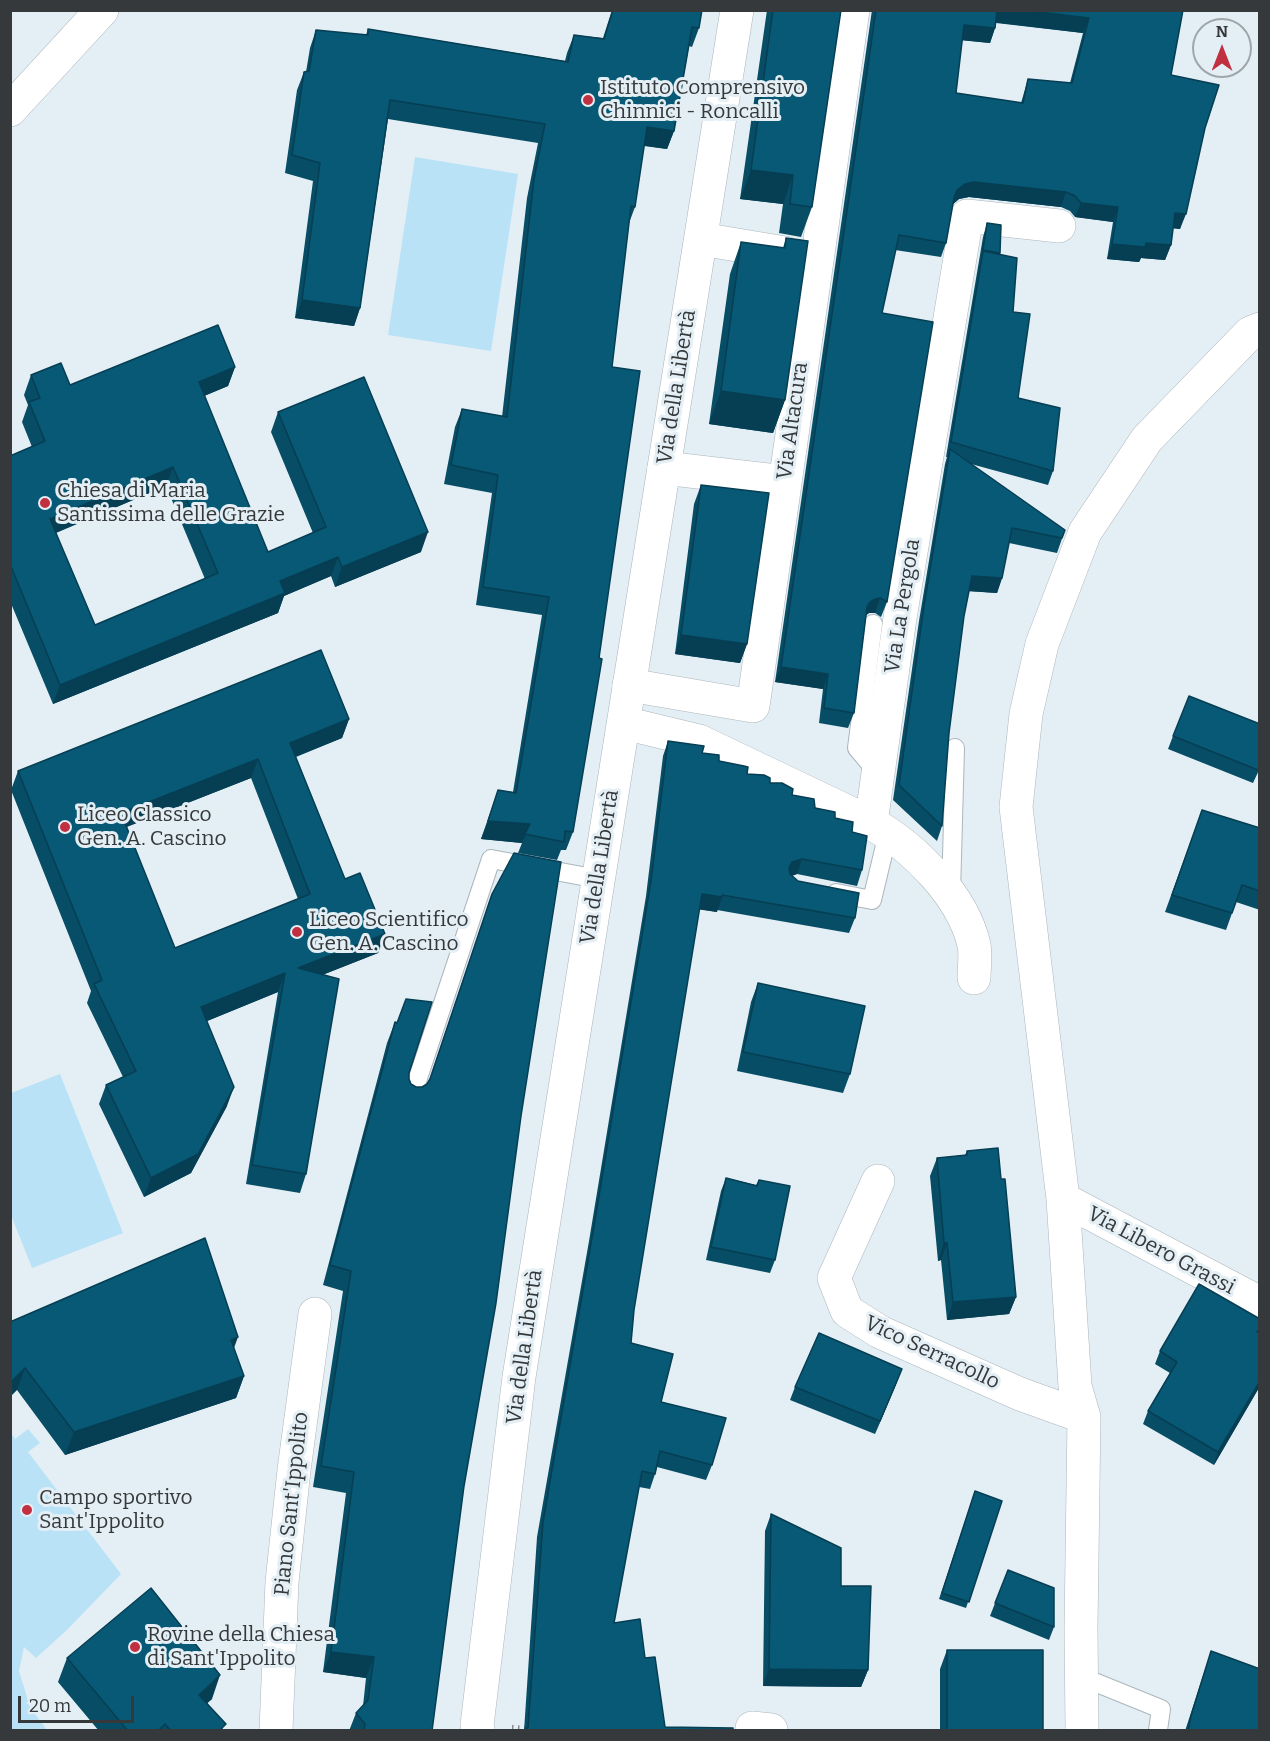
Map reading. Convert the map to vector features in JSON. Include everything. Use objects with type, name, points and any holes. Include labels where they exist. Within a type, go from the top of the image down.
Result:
[{"type":"street","points":[[10,110],[102,10]]},
{"type":"street","name":"Via della Libertà","points":[[476,1729],[519,1377],[737,10]]},
{"type":"street","name":"Via Altacura","points":[[629,685],[753,706],[852,10]]},
{"type":"street","name":"Via La Pergola","points":[[879,828],[878,773],[900,618],[967,216],[1059,226]]},
{"type":"street","points":[[701,239],[816,258]]},
{"type":"street","points":[[1082,1731],[1084,1417],[1075,1386],[1063,1198],[1016,807],[1026,714],[1042,644],[1085,532],[1147,439],[1250,333],[1260,329]]},
{"type":"street","points":[[664,468],[785,482]]},
{"type":"street","points":[[624,723],[699,741],[879,828],[911,852],[951,894],[964,916],[974,946],[974,978]]},
{"type":"street","name":"Vico Serracollo","points":[[878,1181],[834,1278],[847,1311],[880,1332],[902,1342],[1020,1394],[1084,1417]]},
{"type":"street","name":"Via Libero Grassi","points":[[1063,1198],[1260,1303]]},
{"type":"street","name":"Piano Sant'Ippolito","points":[[276,1731],[282,1581],[315,1314]]},
{"type":"lane","points":[[873,624],[857,748],[878,773]]},
{"type":"lane","points":[[951,894],[956,748]]},
{"type":"lane","points":[[817,890],[872,900],[879,828]]},
{"type":"lane","points":[[412,1096],[491,859],[598,879]]},
{"type":"lane","points":[[1082,1677],[1161,1708],[1158,1731]]},
{"type":"path","points":[[476,1729],[536,1729]]},
{"type":"shaded area","points":[[415,157],[518,174],[491,351],[388,335]]},
{"type":"shaded area","points":[[60,1074],[123,1233],[32,1268],[11,1215],[11,1093]]},
{"type":"shaded area","points":[[28,1429],[40,1443],[28,1452],[121,1574],[68,1629],[36,1658],[24,1647],[19,1671],[30,1707],[47,1730],[11,1730],[11,1433],[15,1439]]},
{"type":"building","points":[[613,10],[702,10],[699,28],[692,27],[674,131],[647,127],[635,207],[631,206],[612,367],[640,371],[599,658],[602,659],[573,832],[565,831],[564,842],[525,834],[530,824],[488,821],[498,790],[516,793],[549,597],[483,587],[498,475],[451,465],[462,409],[507,417],[534,179],[545,124],[390,100],[360,308],[302,300],[320,163],[292,155],[304,72],[309,71],[316,30],[368,35],[368,29],[568,62],[574,35],[604,39]]},
{"type":"building","points":[[773,10],[841,10],[812,207],[790,204],[793,175],[751,170]]},
{"type":"building","points":[[876,10],[997,10],[995,28],[964,25],[956,93],[1023,103],[1028,79],[1072,83],[1089,18],[1022,10],[1183,10],[1171,75],[1219,85],[1205,128],[1186,214],[1175,213],[1171,245],[1146,243],[1145,247],[1112,244],[1118,207],[1081,203],[1075,196],[1066,192],[974,182],[965,184],[957,190],[946,243],[899,235],[882,313],[933,322],[887,602],[880,598],[875,599],[867,607],[854,713],[824,708],[828,674],[781,667]]},
{"type":"building","points":[[987,223],[1001,225],[1000,253],[983,250]]},
{"type":"building","points":[[786,238],[808,241],[785,400],[721,391],[741,242],[785,248]]},
{"type":"building","points":[[983,251],[1017,258],[1013,312],[1030,314],[1018,398],[1060,408],[1053,471],[951,442]]},
{"type":"building","points":[[218,325],[235,367],[199,382],[268,552],[326,527],[278,412],[364,377],[428,532],[342,567],[338,557],[280,581],[285,593],[60,685],[10,564],[10,456],[45,441],[29,402],[40,398],[31,375],[61,363],[70,385]],"holes":[[[173,467],[218,573],[95,625],[50,519]]]},
{"type":"building","points":[[950,449],[1065,530],[1062,538],[1012,528],[1002,578],[972,576],[964,616],[949,733],[942,826],[899,785],[924,606]]},
{"type":"building","points":[[701,485],[769,493],[747,644],[681,635]]},
{"type":"building","points":[[321,650],[349,719],[290,743],[345,879],[360,873],[385,934],[298,968],[339,979],[306,1174],[252,1165],[285,973],[201,1007],[234,1087],[198,1154],[151,1178],[106,1085],[136,1071],[94,984],[102,980],[18,771]],"holes":[[[258,759],[310,894],[175,948],[121,813]]]},
{"type":"building","points":[[1189,696],[1260,724],[1260,766],[1258,770],[1173,736]]},
{"type":"building","points":[[668,741],[704,746],[702,753],[719,755],[719,761],[748,767],[747,774],[764,775],[770,778],[770,783],[782,783],[793,789],[792,795],[814,799],[815,808],[835,812],[835,818],[853,822],[852,832],[867,836],[862,870],[802,859],[792,862],[789,868],[790,874],[798,881],[859,893],[855,918],[722,895],[722,897],[702,894],[634,1310],[631,1343],[673,1354],[661,1402],[726,1418],[712,1465],[660,1451],[655,1474],[642,1471],[614,1623],[640,1619],[645,1658],[655,1657],[665,1727],[733,1728],[733,1731],[526,1731],[543,1522],[651,881]]},
{"type":"building","points":[[1202,810],[1260,828],[1260,891],[1242,885],[1232,913],[1172,895]]},
{"type":"building","points":[[514,853],[561,862],[521,1116],[496,1303],[464,1486],[432,1731],[364,1731],[365,1724],[356,1713],[368,1700],[374,1657],[331,1652],[354,1472],[321,1466],[351,1271],[330,1265],[395,1022],[397,1023],[406,999],[432,1002],[409,1073],[411,1084],[422,1087],[430,1079],[492,894]]},
{"type":"building","points":[[758,983],[865,1006],[850,1074],[743,1052]]},
{"type":"building","points":[[998,1148],[1001,1179],[1005,1179],[1016,1297],[953,1302],[947,1243],[944,1243],[937,1158],[967,1155],[967,1151]]},
{"type":"building","points":[[726,1178],[757,1186],[759,1180],[790,1186],[775,1260],[711,1247]]},
{"type":"building","points":[[205,1238],[238,1337],[231,1340],[244,1376],[74,1432],[25,1368],[10,1383],[10,1322]]},
{"type":"building","points":[[1199,1284],[1260,1319],[1260,1328],[1257,1332],[1260,1333],[1260,1381],[1218,1452],[1148,1411],[1177,1362],[1160,1351]]},
{"type":"building","points":[[819,1333],[902,1369],[880,1421],[795,1387]]},
{"type":"building","points":[[975,1491],[1002,1501],[969,1602],[942,1593]]},
{"type":"building","points":[[771,1514],[841,1548],[841,1586],[871,1586],[868,1670],[769,1669]]},
{"type":"building","points":[[1008,1570],[1054,1588],[1054,1627],[995,1603]]},
{"type":"building","name":"Rovine della Chiesa di Sant'Ippolito","points":[[151,1588],[220,1675],[199,1695],[226,1724],[219,1731],[171,1731],[165,1724],[158,1731],[128,1731],[67,1658]]},
{"type":"building","points":[[947,1650],[1043,1650],[1043,1731],[947,1731]]},
{"type":"building","points":[[1211,1651],[1260,1669],[1260,1731],[1188,1731]]},
{"type":"place","name":"Istituto Comprensivo Chinnici - Roncalli","points":[[588,100]]},
{"type":"place","name":"Chiesa di Maria Santissima delle Grazie","points":[[45,503]]},
{"type":"place","name":"Liceo Classico Gen. A. Cascino","points":[[65,827]]},
{"type":"place","name":"Liceo Scientifico Gen. A. Cascino","points":[[297,932]]},
{"type":"place","name":"Campo sportivo Sant'Ippolito","points":[[27,1510]]},
{"type":"place","name":"Rovine della Chiesa di Sant'Ippolito","points":[[135,1647]]}]
